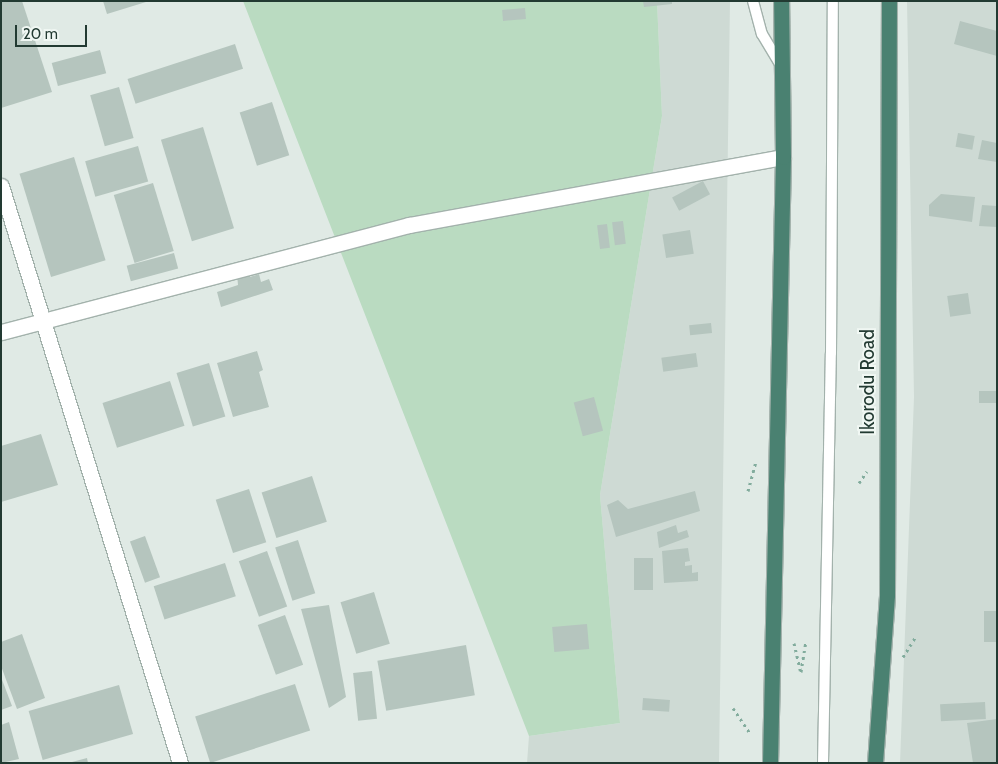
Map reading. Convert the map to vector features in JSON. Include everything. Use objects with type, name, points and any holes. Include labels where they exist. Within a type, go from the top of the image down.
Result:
[{"type":"highway","points":[[770,763],[783,157],[781,1]]},
{"type":"highway","name":"Ikorodu Road","points":[[875,763],[887,595],[889,1]]},
{"type":"street","points":[[1,332],[409,225],[783,157]]},
{"type":"street","points":[[1,186],[45,320],[180,763]]},
{"type":"lane","points":[[753,1],[762,34],[781,66]]},
{"type":"lane","points":[[823,763],[831,353],[833,1]]},
{"type":"path","points":[[860,483],[866,471]]},
{"type":"path","points":[[793,640],[801,674],[806,640]]},
{"type":"shaded area","points":[[657,1],[730,1],[719,763],[527,763],[529,736],[620,723],[600,495],[662,116]]},
{"type":"shaded area","points":[[907,1],[997,1],[997,763],[900,763],[914,397]]},
{"type":"green space","points":[[243,1],[657,1],[662,116],[600,495],[620,723],[529,736]]},
{"type":"building","points":[[1,1],[22,1],[52,92],[1,108]]},
{"type":"building","points":[[103,1],[146,1],[146,2],[107,14]]},
{"type":"building","points":[[643,1],[672,1],[672,4],[644,7]]},
{"type":"building","points":[[525,8],[526,19],[503,21],[502,10]]},
{"type":"building","points":[[960,21],[997,31],[997,56],[954,44]]},
{"type":"building","points":[[235,44],[243,69],[136,104],[128,79]]},
{"type":"building","points":[[100,50],[106,73],[58,86],[52,63]]},
{"type":"building","points":[[119,87],[134,138],[105,146],[90,95]]},
{"type":"building","points":[[272,102],[289,155],[257,166],[240,113]]},
{"type":"building","points":[[203,127],[234,228],[192,241],[161,140]]},
{"type":"building","points":[[958,133],[975,136],[972,150],[956,147]]},
{"type":"building","points":[[982,140],[997,143],[997,162],[978,159]]},
{"type":"building","points":[[138,146],[148,182],[95,197],[85,161]]},
{"type":"building","points":[[74,157],[106,260],[51,277],[19,174]]},
{"type":"building","points":[[703,181],[710,194],[679,211],[672,197]]},
{"type":"building","points":[[153,183],[174,251],[135,263],[114,195]]},
{"type":"building","points":[[941,194],[975,197],[972,222],[929,216],[929,205]]},
{"type":"building","points":[[982,205],[997,206],[997,227],[979,226]]},
{"type":"building","points":[[623,221],[626,244],[615,245],[612,222]]},
{"type":"building","points":[[607,224],[610,248],[600,249],[597,225]]},
{"type":"building","points":[[690,230],[694,254],[666,258],[662,234]]},
{"type":"building","points":[[174,253],[178,268],[131,281],[127,266]]},
{"type":"building","points":[[248,271],[250,277],[259,274],[261,282],[269,279],[273,290],[221,307],[217,292],[238,285],[237,274]]},
{"type":"building","points":[[968,293],[971,314],[950,317],[947,296]]},
{"type":"building","points":[[711,323],[712,333],[690,335],[689,325]]},
{"type":"building","points":[[257,351],[263,370],[259,372],[269,407],[233,417],[217,363]]},
{"type":"building","points":[[696,353],[698,367],[663,372],[661,358]]},
{"type":"building","points":[[209,363],[225,417],[193,426],[176,373]]},
{"type":"building","points":[[170,381],[185,426],[117,448],[102,403]]},
{"type":"building","points":[[979,391],[997,391],[997,403],[979,403]]},
{"type":"building","points":[[594,397],[603,431],[583,436],[574,402]]},
{"type":"building","points":[[41,434],[58,485],[1,502],[1,446]]},
{"type":"building","points":[[312,476],[327,522],[276,538],[262,492]]},
{"type":"building","points":[[249,489],[266,542],[233,553],[216,500]]},
{"type":"building","points":[[695,491],[700,511],[616,537],[607,505],[618,500],[628,509]]},
{"type":"building","points":[[676,525],[678,533],[687,530],[689,537],[659,548],[657,532]]},
{"type":"building","points":[[145,536],[160,577],[145,583],[130,541]]},
{"type":"building","points":[[298,540],[315,593],[292,601],[275,547]]},
{"type":"building","points":[[688,548],[690,561],[685,562],[685,566],[692,565],[692,573],[698,572],[698,581],[664,583],[662,551]]},
{"type":"building","points":[[267,551],[287,606],[259,617],[239,561]]},
{"type":"building","points":[[634,558],[653,558],[653,590],[634,590]]},
{"type":"building","points":[[225,563],[236,596],[164,619],[154,586]]},
{"type":"building","points":[[374,592],[390,644],[356,654],[341,602]]},
{"type":"building","points":[[329,605],[346,697],[329,708],[301,609]]},
{"type":"building","points":[[984,611],[997,611],[997,642],[984,642]]},
{"type":"building","points":[[285,615],[303,665],[276,675],[258,625]]},
{"type":"building","points":[[587,624],[589,649],[554,652],[552,627]]},
{"type":"building","points":[[22,634],[45,698],[17,709],[1,666],[1,642]]},
{"type":"building","points":[[466,645],[475,695],[386,711],[377,661]]},
{"type":"building","points":[[372,671],[377,719],[358,721],[353,673]]},
{"type":"building","points":[[1,677],[12,706],[1,710]]},
{"type":"building","points":[[295,684],[310,731],[210,763],[195,716]]},
{"type":"building","points":[[119,685],[133,734],[43,760],[29,711]]},
{"type":"building","points":[[643,698],[670,700],[669,712],[642,710]]},
{"type":"building","points":[[985,702],[986,719],[941,721],[940,704]]},
{"type":"building","points":[[997,719],[997,763],[973,763],[967,723]]},
{"type":"building","points":[[9,722],[19,759],[1,763],[1,725]]},
{"type":"building","points":[[87,758],[88,763],[72,763],[72,762]]}]
